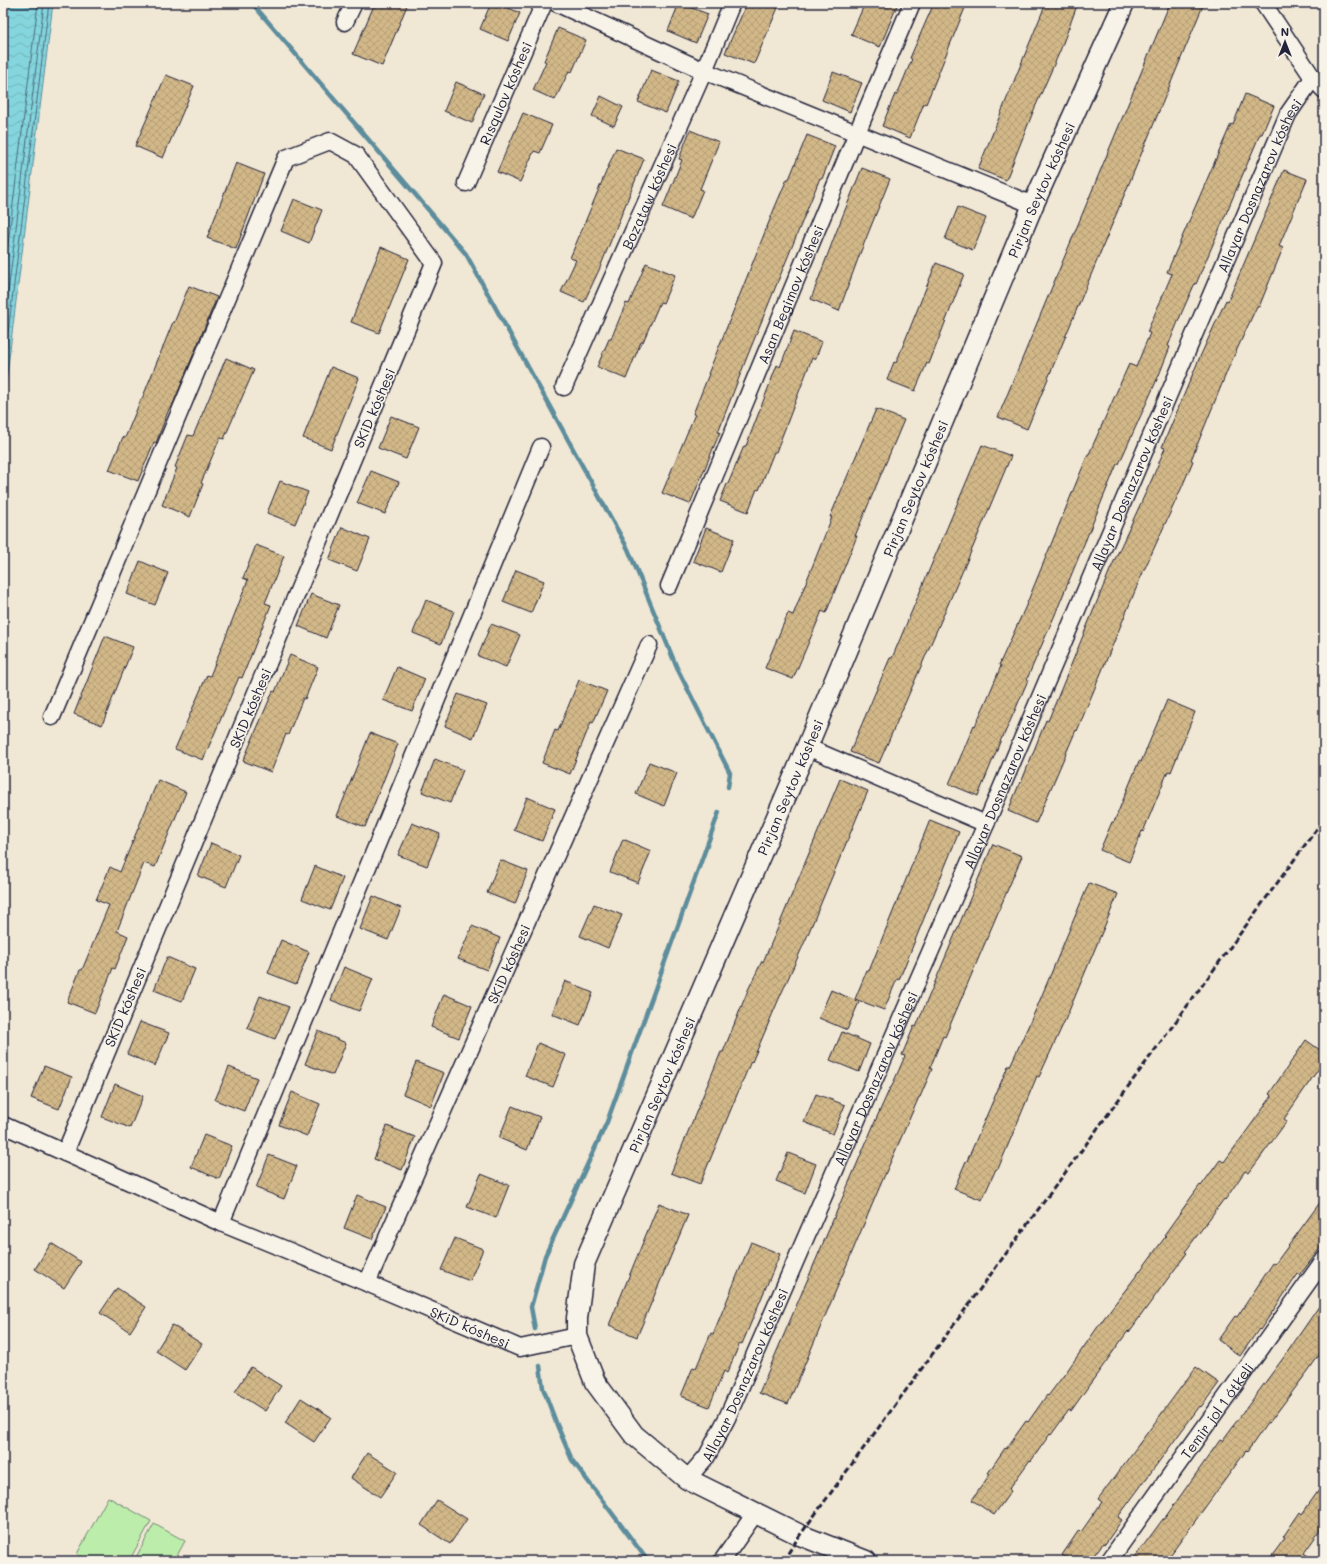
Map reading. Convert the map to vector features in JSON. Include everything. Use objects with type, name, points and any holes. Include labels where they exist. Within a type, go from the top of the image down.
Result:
[{"type":"main road","name":"Pirjan Seytov kóshesi","points":[[866,1561],[800,1535],[687,1479],[634,1435],[595,1382],[577,1336],[577,1318],[584,1264],[807,747],[1033,205],[1124,3]]},
{"type":"street","points":[[345,22],[354,3]]},
{"type":"street","name":"Rısqulov kóshesi","points":[[466,183],[544,3]]},
{"type":"street","points":[[556,3],[704,71],[1033,205]]},
{"type":"street","name":"Bozataw kóshesi","points":[[564,387],[704,71],[732,3]]},
{"type":"street","name":"Asan Begimov kóshesi","points":[[670,586],[912,3]]},
{"type":"street","points":[[1263,3],[1313,78],[1324,90]]},
{"type":"street","name":"Allayar Dosnazarov kóshesi","points":[[687,1479],[707,1456],[727,1418],[986,824],[1288,114],[1313,78]]},
{"type":"street","name":"SKiD kóshesi","points":[[52,717],[286,158],[330,141],[356,155],[434,263],[65,1153]]},
{"type":"street","points":[[221,1223],[541,447]]},
{"type":"street","name":"SKiD kóshesi","points":[[367,1283],[649,645]]},
{"type":"street","points":[[807,747],[986,824]]},
{"type":"street","name":"SKiD kóshesi","points":[[3,1125],[221,1223],[520,1348],[577,1336]]},
{"type":"street","name":"Temir jol 1 ótkeli","points":[[1109,1561],[1324,1260]]},
{"type":"street","points":[[722,1561],[756,1512]]},
{"type":"green space","points":[[108,1497],[151,1521],[129,1561],[89,1561],[77,1554]]},
{"type":"green space","points":[[154,1524],[185,1541],[174,1561],[134,1561]]},
{"type":"water","points":[[6,3],[53,3],[3,406],[3,22]]},
{"type":"building","points":[[375,3],[408,3],[382,66],[353,54]]},
{"type":"building","points":[[491,3],[497,3],[520,13],[508,41],[480,29]]},
{"type":"building","points":[[679,3],[708,14],[696,43],[668,31]]},
{"type":"building","points":[[747,3],[780,3],[754,64],[725,53]]},
{"type":"building","points":[[865,3],[898,3],[880,47],[851,35]]},
{"type":"building","points":[[934,3],[967,3],[926,104],[924,103],[910,138],[882,126],[895,94],[897,95],[912,59],[910,58]]},
{"type":"building","points":[[1046,3],[1078,3],[1060,51],[1033,112],[1006,180],[978,169]]},
{"type":"building","points":[[1170,3],[1204,3],[1027,429],[998,417]]},
{"type":"building","points":[[558,28],[586,40],[572,72],[569,71],[555,100],[533,90],[546,62],[544,61]]},
{"type":"building","points":[[651,70],[679,81],[666,113],[638,102]]},
{"type":"building","points":[[833,72],[862,83],[850,112],[822,100]]},
{"type":"building","points":[[166,75],[194,86],[163,158],[135,146]]},
{"type":"building","points":[[456,82],[484,94],[472,123],[444,111]]},
{"type":"building","points":[[1245,94],[1274,106],[1262,134],[1260,134],[1196,284],[1195,283],[1182,312],[1168,346],[1170,347],[1159,375],[1119,464],[1117,464],[1027,679],[1028,680],[1002,737],[978,796],[949,784],[974,725],[975,726],[988,697],[1001,666],[999,665],[1025,608],[1088,454],[1129,364],[1136,367],[1150,333],[1147,332],[1172,274],[1167,272],[1231,124],[1233,125]]},
{"type":"building","points":[[601,96],[623,107],[614,126],[592,116]]},
{"type":"building","points":[[523,113],[552,125],[540,153],[534,151],[520,182],[497,172]]},
{"type":"building","points":[[690,130],[719,142],[700,189],[703,190],[691,219],[663,207],[682,160],[679,159]]},
{"type":"building","points":[[807,135],[835,146],[822,179],[820,178],[747,357],[718,432],[720,432],[690,504],[662,493],[695,414],[693,414],[708,374],[775,207],[787,179],[789,179]]},
{"type":"building","points":[[616,148],[644,159],[599,270],[584,302],[561,292],[576,260],[570,258]]},
{"type":"building","points":[[236,163],[264,174],[236,249],[207,238]]},
{"type":"building","points":[[862,168],[890,179],[839,311],[811,299]]},
{"type":"building","points":[[1284,170],[1307,179],[1279,246],[1283,248],[1259,307],[1257,306],[1228,369],[1191,460],[1193,461],[1140,579],[1077,731],[1076,730],[1036,823],[1008,811],[1020,782],[1021,783],[1046,720],[1048,721],[1110,570],[1152,479],[1165,448],[1162,447],[1199,359],[1226,300],[1228,301]]},
{"type":"building","points":[[294,199],[322,210],[309,243],[281,231]]},
{"type":"building","points":[[958,207],[986,218],[973,250],[945,239]]},
{"type":"building","points":[[381,247],[409,259],[379,333],[351,322]]},
{"type":"building","points":[[646,263],[675,275],[663,303],[660,302],[643,342],[641,342],[626,379],[597,367],[626,303],[629,304]]},
{"type":"building","points":[[936,263],[964,274],[929,364],[927,363],[915,391],[887,380],[894,362],[896,363]]},
{"type":"building","points":[[189,286],[217,297],[171,409],[169,409],[156,443],[154,442],[138,481],[109,470],[123,437],[125,438],[142,399]]},
{"type":"building","points":[[794,331],[822,342],[815,360],[812,358],[776,452],[774,452],[759,490],[757,489],[748,512],[720,501],[744,446],[746,446],[777,365],[780,367]]},
{"type":"building","points":[[226,358],[254,370],[224,439],[220,438],[201,483],[203,484],[190,517],[162,505],[188,435],[193,436]]},
{"type":"building","points":[[331,367],[359,378],[331,449],[303,438]]},
{"type":"building","points":[[876,409],[904,420],[855,536],[857,536],[826,613],[822,611],[793,679],[765,668],[788,613],[793,615],[832,517],[830,517]]},
{"type":"building","points":[[391,416],[419,427],[406,459],[378,448]]},
{"type":"building","points":[[982,445],[1011,456],[879,763],[850,752],[890,658],[892,658]]},
{"type":"building","points":[[371,471],[399,482],[385,514],[357,503]]},
{"type":"building","points":[[280,481],[308,492],[295,524],[267,513]]},
{"type":"building","points":[[342,527],[370,539],[357,571],[329,560]]},
{"type":"building","points":[[706,528],[734,539],[721,572],[693,561]]},
{"type":"building","points":[[256,545],[284,556],[265,603],[271,605],[242,678],[239,677],[203,760],[175,749],[207,675],[210,676],[230,626],[248,580],[243,578]]},
{"type":"building","points":[[140,561],[168,573],[155,605],[127,594]]},
{"type":"building","points":[[516,570],[544,581],[531,613],[503,602]]},
{"type":"building","points":[[311,594],[339,605],[326,638],[298,626]]},
{"type":"building","points":[[426,600],[454,611],[441,644],[413,633]]},
{"type":"building","points":[[491,624],[520,635],[506,667],[478,656]]},
{"type":"building","points":[[105,636],[133,647],[102,725],[74,714]]},
{"type":"building","points":[[290,655],[318,667],[305,699],[303,698],[288,735],[286,734],[271,772],[243,761],[273,691],[275,692]]},
{"type":"building","points":[[397,667],[425,679],[412,711],[383,700]]},
{"type":"building","points":[[579,680],[607,691],[593,723],[591,722],[570,774],[542,763],[555,730],[558,731]]},
{"type":"building","points":[[458,694],[487,705],[473,738],[445,726]]},
{"type":"building","points":[[1167,700],[1195,712],[1171,772],[1168,771],[1129,862],[1100,850],[1112,822],[1114,822],[1139,761],[1141,762]]},
{"type":"building","points":[[370,733],[398,744],[365,827],[337,816]]},
{"type":"building","points":[[435,759],[463,770],[450,803],[422,792]]},
{"type":"building","points":[[649,762],[677,773],[664,806],[636,794]]},
{"type":"building","points":[[840,779],[868,791],[806,939],[752,1062],[751,1061],[700,1184],[671,1173],[721,1052],[723,1052],[748,990],[762,961],[763,962],[777,930]]},
{"type":"building","points":[[158,780],[186,792],[155,867],[144,863],[117,931],[128,936],[95,1013],[67,1002],[109,905],[96,900],[110,867],[120,872]]},
{"type":"building","points":[[527,797],[555,809],[542,841],[514,830]]},
{"type":"building","points":[[930,820],[959,832],[899,980],[897,979],[884,1010],[855,999],[867,970],[869,971]]},
{"type":"building","points":[[412,823],[440,834],[427,866],[398,855]]},
{"type":"building","points":[[623,839],[651,851],[638,883],[610,872]]},
{"type":"building","points":[[211,843],[239,855],[226,887],[198,876]]},
{"type":"building","points":[[993,844],[1022,856],[945,1037],[943,1036],[930,1068],[932,1069],[880,1186],[788,1404],[759,1393],[877,1117],[905,1056],[902,1055],[914,1026],[916,1027]]},
{"type":"building","points":[[500,860],[528,871],[515,904],[487,893]]},
{"type":"building","points":[[315,866],[343,878],[330,910],[302,899]]},
{"type":"building","points":[[1089,883],[1118,894],[1066,1018],[1039,1077],[1037,1076],[998,1169],[996,1169],[982,1200],[954,1189],[1008,1066],[1010,1066],[1037,1007]]},
{"type":"building","points":[[373,896],[401,908],[388,940],[360,929]]},
{"type":"building","points":[[594,904],[622,915],[608,948],[580,936]]},
{"type":"building","points":[[472,926],[500,938],[487,970],[458,959]]},
{"type":"building","points":[[281,940],[309,952],[296,984],[268,973]]},
{"type":"building","points":[[167,957],[195,969],[182,1001],[154,990]]},
{"type":"building","points":[[344,967],[373,979],[359,1011],[331,1000]]},
{"type":"building","points":[[565,981],[593,993],[580,1025],[552,1014]]},
{"type":"building","points":[[831,990],[859,1002],[847,1030],[819,1018]]},
{"type":"building","points":[[444,994],[472,1006],[459,1038],[431,1027]]},
{"type":"building","points":[[260,996],[289,1007],[275,1039],[247,1028]]},
{"type":"building","points":[[140,1022],[169,1033],[155,1066],[127,1054]]},
{"type":"building","points":[[318,1031],[346,1043],[333,1075],[305,1064]]},
{"type":"building","points":[[842,1032],[870,1044],[859,1072],[830,1060]]},
{"type":"building","points":[[1306,1040],[1324,1053],[1324,1061],[1284,1119],[1287,1121],[1249,1173],[1245,1171],[1225,1200],[1224,1199],[1185,1252],[1187,1253],[1129,1332],[1128,1331],[1071,1411],[1069,1410],[1031,1461],[1030,1460],[1009,1489],[1011,1491],[994,1515],[972,1500],[990,1474],[988,1473],[1005,1448],[1006,1449],[1026,1421],[1028,1422],[1047,1395],[1048,1396],[1067,1371],[1104,1318],[1166,1236],[1164,1235],[1200,1185],[1201,1186],[1220,1160],[1224,1162],[1272,1096],[1269,1094]]},
{"type":"building","points":[[538,1043],[566,1055],[553,1087],[525,1076]]},
{"type":"building","points":[[416,1062],[444,1073],[431,1106],[403,1094]]},
{"type":"building","points":[[44,1066],[72,1077],[59,1109],[31,1098]]},
{"type":"building","points":[[229,1067],[257,1078],[244,1111],[215,1100]]},
{"type":"building","points":[[115,1084],[143,1096],[130,1128],[102,1117]]},
{"type":"building","points":[[292,1092],[320,1104],[307,1136],[279,1125]]},
{"type":"building","points":[[816,1094],[845,1105],[833,1134],[804,1122]]},
{"type":"building","points":[[512,1106],[540,1117],[527,1150],[499,1138]]},
{"type":"building","points":[[387,1126],[415,1137],[402,1170],[374,1159]]},
{"type":"building","points":[[204,1135],[232,1146],[219,1179],[191,1167]]},
{"type":"building","points":[[788,1153],[816,1164],[805,1193],[776,1181]]},
{"type":"building","points":[[269,1155],[297,1166],[284,1199],[256,1188]]},
{"type":"building","points":[[481,1174],[509,1185],[496,1218],[467,1207]]},
{"type":"building","points":[[357,1195],[386,1207],[372,1239],[344,1228]]},
{"type":"building","points":[[1324,1197],[1324,1243],[1300,1275],[1298,1274],[1260,1330],[1259,1329],[1240,1356],[1218,1340],[1235,1316],[1237,1317],[1273,1263],[1275,1264]]},
{"type":"building","points":[[659,1203],[688,1215],[637,1337],[609,1325]]},
{"type":"building","points":[[455,1238],[483,1249],[470,1281],[441,1270]]},
{"type":"building","points":[[751,1242],[780,1254],[742,1344],[740,1343],[727,1373],[724,1371],[709,1407],[681,1396],[693,1367],[696,1368],[711,1333],[713,1334]]},
{"type":"building","points":[[51,1243],[81,1262],[64,1288],[35,1269]]},
{"type":"building","points":[[117,1288],[146,1307],[130,1332],[100,1313]]},
{"type":"building","points":[[1324,1299],[1324,1348],[1308,1371],[1269,1423],[1268,1422],[1247,1452],[1246,1451],[1166,1561],[1132,1561],[1220,1440],[1222,1441],[1284,1357]]},
{"type":"building","points":[[172,1325],[202,1344],[185,1370],[156,1351]]},
{"type":"building","points":[[251,1367],[281,1386],[265,1411],[235,1392]]},
{"type":"building","points":[[1196,1367],[1219,1383],[1201,1407],[1200,1406],[1118,1517],[1122,1520],[1105,1544],[1103,1543],[1090,1561],[1071,1561],[1062,1555],[1079,1530],[1081,1532],[1102,1502],[1098,1499]]},
{"type":"building","points":[[301,1398],[331,1417],[314,1442],[285,1423]]},
{"type":"building","points":[[367,1453],[397,1472],[380,1497],[351,1478]]},
{"type":"building","points":[[1324,1483],[1324,1525],[1304,1553],[1315,1561],[1268,1561],[1285,1538],[1283,1537],[1300,1512],[1302,1514]]},
{"type":"building","points":[[437,1500],[467,1519],[450,1544],[421,1525]]},
{"type":"waterway","points":[[252,3],[466,254],[628,549],[677,668],[730,773],[728,787]]},
{"type":"waterway","points":[[535,1329],[531,1307],[545,1256],[607,1122],[719,812]]},
{"type":"waterway","points":[[540,1366],[543,1388],[572,1460],[648,1561]]},
{"type":"railway","points":[[783,1561],[800,1535],[1324,819]]}]
